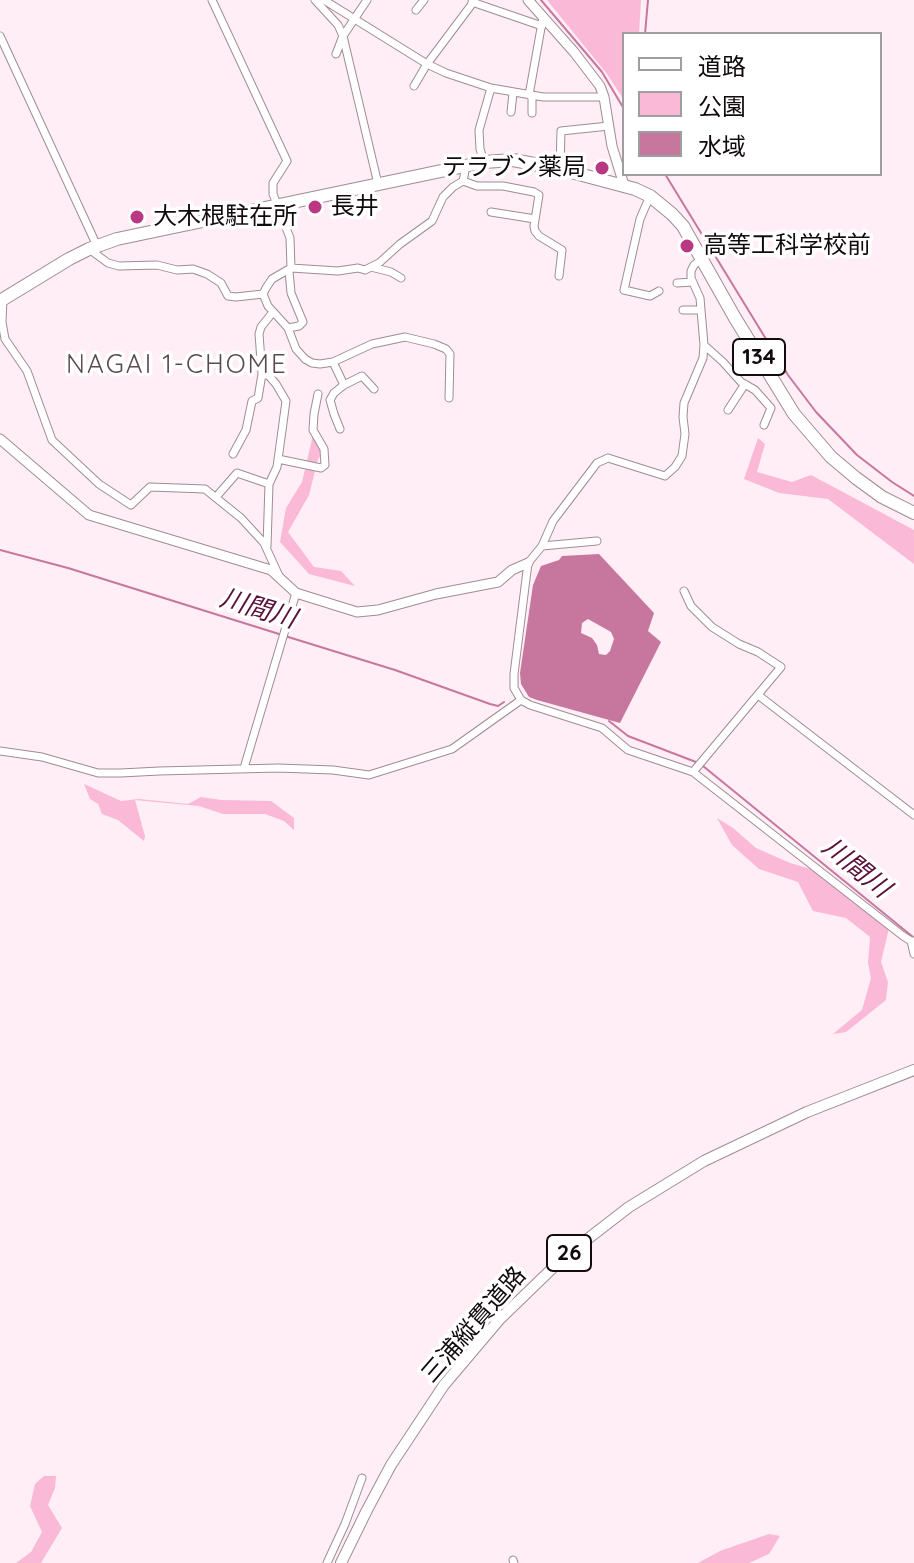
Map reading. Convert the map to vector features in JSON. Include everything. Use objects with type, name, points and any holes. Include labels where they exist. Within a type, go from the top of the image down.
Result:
[{"type":"highway","name":"134","points":[[2,300],[93,247],[148,232],[484,162],[513,160],[560,169],[624,185],[650,196],[672,214],[683,226],[794,414],[831,457],[856,478],[882,497],[914,513]]},
{"type":"main road","name":"三浦縦貫道路","points":[[341,1563],[391,1465],[444,1385],[499,1320],[563,1258],[629,1207],[704,1161],[807,1112],[912,1071]]},
{"type":"street","points":[[212,0],[287,161],[273,183],[273,194],[290,238],[291,293],[303,322],[288,328]]},
{"type":"street","points":[[315,0],[338,25],[343,36],[378,184]]},
{"type":"street","points":[[324,0],[446,73],[513,93],[604,97]]},
{"type":"street","points":[[336,54],[343,36],[367,0]]},
{"type":"street","points":[[416,10],[424,0]]},
{"type":"street","points":[[528,0],[542,22],[583,63],[600,86],[612,146],[624,185]]},
{"type":"street","points":[[414,86],[472,1],[542,22]]},
{"type":"street","points":[[532,113],[531,95],[542,22]]},
{"type":"street","points":[[0,36],[93,247],[108,263],[193,269],[221,283],[228,296],[263,294]]},
{"type":"street","points":[[484,162],[479,130],[491,88]]},
{"type":"street","points":[[511,112],[513,93]]},
{"type":"street","points":[[560,169],[561,131],[609,126]]},
{"type":"street","points":[[263,294],[272,279],[290,270],[365,270],[379,263],[432,221],[443,197],[463,181],[464,166]]},
{"type":"street","points":[[463,181],[539,195],[535,231],[562,250],[559,276]]},
{"type":"street","points":[[650,196],[640,219],[624,290],[650,296],[659,291]]},
{"type":"street","points":[[491,212],[535,219]]},
{"type":"street","points":[[0,439],[89,515],[271,570],[296,593],[357,612],[378,610],[436,594],[498,582],[512,570],[528,563],[542,546],[553,521],[597,463],[608,458],[665,476],[682,456],[684,403],[703,358],[700,298],[691,271],[702,259]]},
{"type":"street","points":[[371,267],[401,278]]},
{"type":"street","points":[[677,283],[693,282]]},
{"type":"street","points":[[263,294],[268,306],[288,328],[296,349],[312,363],[333,362],[372,344],[405,337],[446,349],[450,354],[449,398]]},
{"type":"street","points":[[2,300],[5,339],[27,371],[52,440],[99,484],[131,505],[150,487],[205,489],[241,518],[267,547],[279,576]]},
{"type":"street","points":[[683,310],[701,310]]},
{"type":"street","points":[[233,454],[246,430],[252,401],[258,398],[262,374],[259,334],[273,312]]},
{"type":"street","points":[[704,345],[771,408],[764,425]]},
{"type":"street","points":[[333,362],[344,385]]},
{"type":"street","points":[[262,374],[269,376],[286,401],[278,459],[269,484],[267,547]]},
{"type":"street","points":[[340,429],[330,400],[334,393],[362,376],[374,389]]},
{"type":"street","points":[[728,410],[745,384]]},
{"type":"street","points":[[278,459],[321,468],[325,465],[324,449],[313,430],[318,394]]},
{"type":"street","points":[[216,497],[237,473],[269,484]]},
{"type":"street","points":[[542,546],[597,541]]},
{"type":"street","points":[[528,563],[514,674],[514,688],[521,700],[602,728],[628,750],[693,772],[912,941],[914,954]]},
{"type":"street","points":[[684,591],[691,606],[712,627],[781,667],[693,772]]},
{"type":"street","points":[[244,768],[296,593]]},
{"type":"street","points":[[758,695],[914,815]]},
{"type":"street","points":[[0,751],[42,757],[98,773],[244,768],[333,770],[369,775],[452,749],[521,700]]},
{"type":"street","points":[[327,1563],[362,1478]]},
{"type":"green space","points":[[547,0],[641,0],[639,32],[622,32],[622,97]]},
{"type":"green space","points":[[313,435],[323,453],[318,459],[309,495],[288,532],[314,567],[341,571],[355,586],[309,574],[280,542],[286,508],[302,482]]},
{"type":"green space","points":[[758,438],[765,444],[757,472],[792,482],[811,475],[914,530],[914,564],[828,499],[779,493],[744,479]]},
{"type":"green space","points":[[84,784],[121,801],[139,799],[188,804],[201,797],[271,801],[294,818],[294,830],[284,821],[265,814],[223,814],[199,806],[135,800],[144,841],[118,820],[102,814],[98,804],[90,799]]},
{"type":"green space","points":[[717,818],[756,848],[811,869],[873,912],[889,928],[881,962],[888,982],[886,1000],[846,1032],[833,1034],[822,1043],[862,1010],[871,978],[868,963],[870,937],[846,918],[813,911],[798,882],[759,869],[732,845]]},
{"type":"green space","points":[[44,1476],[56,1476],[48,1505],[62,1528],[41,1563],[16,1563],[31,1552],[42,1532],[30,1506],[35,1484]]},
{"type":"green space","points":[[769,1534],[780,1536],[769,1554],[749,1563],[698,1563],[720,1551]]},
{"type":"water","points":[[599,554],[654,613],[648,631],[661,642],[620,723],[529,697],[521,684],[533,585],[541,566],[562,556]],"holes":[[[588,619],[611,632],[614,639],[610,651],[606,655],[599,654],[592,638],[581,633],[582,623]]]},
{"type":"waterway","points":[[541,0],[602,72],[622,106]]},
{"type":"waterway","points":[[645,32],[648,0]]},
{"type":"waterway","points":[[666,176],[788,375],[816,412],[857,455],[914,496]]},
{"type":"waterway","name":"川間川","points":[[0,550],[279,634]]},
{"type":"waterway","name":"川間川","points":[[285,636],[490,704],[498,706],[504,702]]},
{"type":"waterway","name":"川間川","points":[[609,721],[628,736],[696,762]]},
{"type":"waterway","name":"川間川","points":[[703,766],[913,937]]},
{"type":"place","name":"テラブン薬局","points":[[602,168]]},
{"type":"place","name":"長井","points":[[315,207]]},
{"type":"place","name":"大木根駐在所","points":[[137,217]]},
{"type":"place","name":"高等工科学校前","points":[[687,246]]},
{"type":"district","name":"NAGAI 1-CHOME","points":[[177,365]]}]
